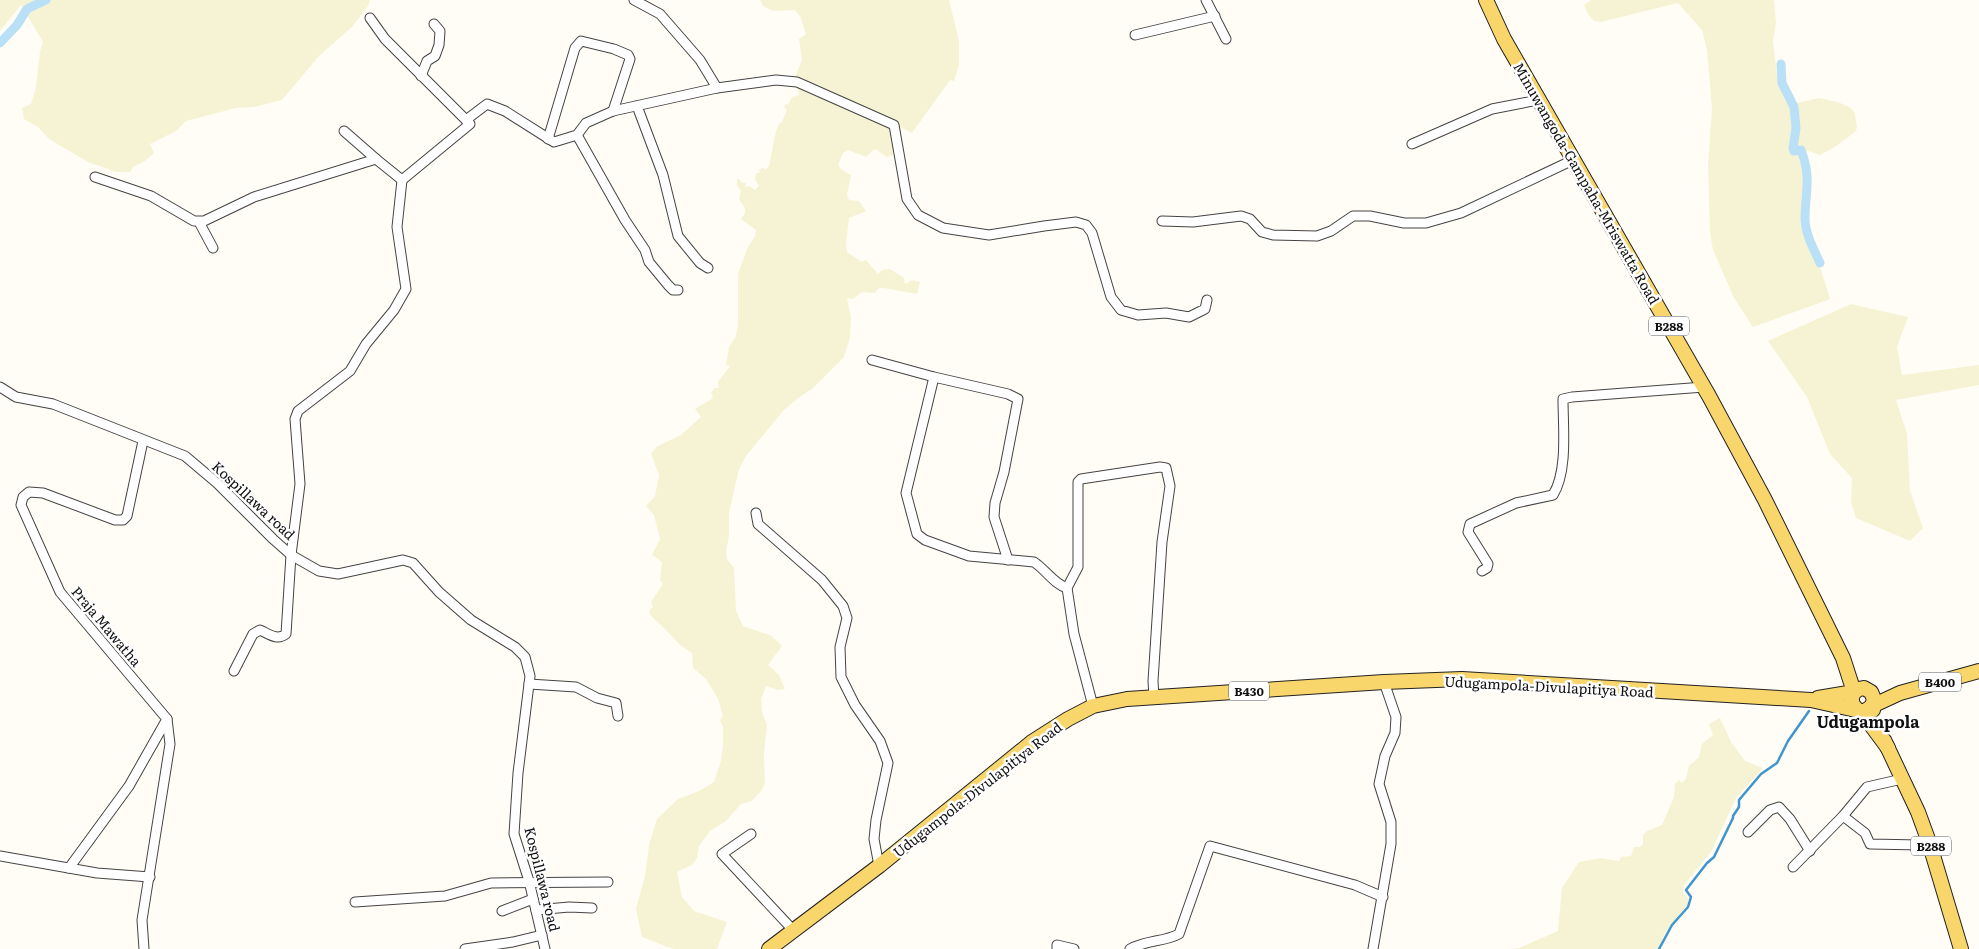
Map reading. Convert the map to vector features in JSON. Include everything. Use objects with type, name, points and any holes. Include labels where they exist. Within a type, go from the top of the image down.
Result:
[{"type":"main road","name":"Minuwangoda-Gampaha-Mriswatta Road","points":[[1486,0],[1504,40],[1704,387],[1766,500],[1861,691]]},
{"type":"main road","name":"B400","points":[[1866,709],[1900,693],[1979,671]]},
{"type":"main road","name":"Udugampola-Divulapitiya Road","points":[[769,949],[879,866],[1032,742],[1068,719],[1093,706],[1128,699],[1384,682],[1462,679],[1811,700],[1866,709]]},
{"type":"main road","name":"Udugampola-Divulapitiya Road","points":[[1811,700],[1861,691]]},
{"type":"main road","name":"B400","points":[[1861,691],[1900,693]]},
{"type":"main road","points":[[1861,691],[1874,699],[1866,709],[1856,709],[1852,701],[1861,691]]},
{"type":"main road","name":"B288","points":[[1866,709],[1888,748],[1918,812],[1929,842],[1961,949]]},
{"type":"street","points":[[634,0],[660,14],[700,60],[717,88]]},
{"type":"street","points":[[1206,0],[1226,39]]},
{"type":"street","points":[[1135,35],[1215,16]]},
{"type":"street","points":[[234,671],[256,631],[260,630],[277,638],[286,634],[291,555],[300,484],[295,419],[298,411],[304,404],[350,371],[366,344],[394,310],[406,288],[397,227],[402,180],[470,124],[385,39],[370,18]]},
{"type":"street","points":[[421,76],[428,61],[435,56],[439,45],[440,31],[434,24]]},
{"type":"street","points":[[548,139],[575,48],[582,41],[628,54],[630,59],[613,111]]},
{"type":"street","points":[[466,120],[488,104],[505,111],[554,142],[577,135],[586,123],[613,111],[717,88],[776,80],[797,82],[894,125],[907,200],[918,215],[943,228],[989,235],[1076,222],[1086,225],[1092,233],[1111,297],[1122,310],[1138,315],[1166,313],[1189,316],[1205,309],[1206,300]]},
{"type":"street","points":[[1412,144],[1492,109],[1538,100]]},
{"type":"street","points":[[637,106],[663,175],[678,236],[700,263],[708,268]]},
{"type":"street","points":[[344,131],[402,180]]},
{"type":"street","points":[[577,135],[625,220],[645,250],[649,262],[673,290],[678,290]]},
{"type":"street","points":[[95,177],[151,196],[194,221],[204,222],[254,196],[376,159]]},
{"type":"street","points":[[1162,222],[1193,222],[1241,216],[1250,219],[1262,232],[1273,235],[1317,236],[1331,231],[1353,216],[1370,216],[1404,223],[1426,223],[1461,213],[1573,160]]},
{"type":"street","points":[[199,222],[213,248]]},
{"type":"street","points":[[872,360],[1008,394],[1018,399],[1004,472],[995,503],[994,517],[1008,560]]},
{"type":"street","points":[[934,377],[906,493],[918,534],[925,540],[969,556],[1034,562],[1042,567],[1060,586],[1067,588]]},
{"type":"street","points":[[1482,571],[1487,568],[1488,564],[1468,532],[1470,524],[1516,504],[1553,495],[1559,486],[1562,469],[1563,399],[1704,387]]},
{"type":"street","name":"Kospillawa road","points":[[0,388],[16,397],[53,404],[185,456],[217,483],[272,539],[291,555],[319,571],[338,574],[403,560],[413,563],[439,592],[472,620],[515,647],[525,657],[530,676],[518,773],[514,834],[529,881],[545,949]]},
{"type":"street","name":"Praja Mawatha","points":[[143,441],[127,516],[123,520],[115,520],[43,493],[29,492],[23,496],[21,504],[60,592],[167,719]]},
{"type":"street","points":[[1093,706],[1074,634],[1067,588],[1078,567],[1078,482],[1081,479],[1160,467],[1166,468],[1170,486],[1162,542],[1153,682],[1154,698]]},
{"type":"street","points":[[756,513],[758,524],[822,580],[843,606],[847,618],[840,647],[841,676],[854,705],[880,741],[888,764],[874,838],[879,866]]},
{"type":"street","points":[[1373,949],[1391,844],[1391,822],[1378,784],[1395,732],[1396,717],[1384,682]]},
{"type":"street","points":[[529,684],[576,688],[597,698],[616,702],[618,716]]},
{"type":"street","points":[[69,868],[129,786],[167,719]]},
{"type":"street","points":[[144,949],[142,920],[170,744],[167,719]]},
{"type":"street","points":[[1793,868],[1843,816],[1867,787],[1902,779]]},
{"type":"street","points":[[1748,832],[1770,810],[1779,807],[1790,819],[1810,851]]},
{"type":"street","points":[[1843,816],[1865,833],[1870,844],[1920,845],[1929,842]]},
{"type":"street","points":[[751,834],[722,854],[794,930]]},
{"type":"street","points":[[1130,949],[1141,943],[1174,937],[1179,934],[1210,846],[1355,885],[1383,898]]},
{"type":"street","points":[[0,856],[97,873],[150,877]]},
{"type":"street","points":[[355,902],[446,896],[491,883],[529,881],[608,882]]},
{"type":"street","points":[[502,911],[533,899]]},
{"type":"street","points":[[536,910],[569,907],[592,908]]},
{"type":"street","points":[[466,949],[542,935]]},
{"type":"street","points":[[1057,949],[1057,945],[1074,949]]},
{"type":"shaded area","points":[[0,0],[370,0],[368,6],[352,27],[318,57],[282,100],[254,107],[236,108],[186,121],[176,131],[150,144],[154,153],[145,161],[133,167],[130,172],[116,172],[88,162],[49,139],[38,127],[24,119],[22,108],[31,104],[36,87],[40,51],[43,42],[21,5],[0,31]]},
{"type":"shaded area","points":[[760,0],[949,0],[959,41],[959,65],[954,81],[950,80],[912,133],[898,126],[891,130],[894,151],[892,156],[887,157],[875,149],[866,157],[848,150],[843,153],[838,165],[851,175],[847,195],[849,200],[859,201],[866,211],[849,218],[847,252],[862,262],[866,260],[878,274],[882,270],[890,269],[904,278],[905,284],[912,280],[920,282],[917,294],[879,288],[875,293],[862,292],[853,299],[847,298],[851,318],[850,337],[844,357],[812,389],[783,411],[746,456],[739,469],[729,513],[729,536],[726,551],[727,559],[734,568],[736,611],[743,626],[772,636],[782,646],[768,665],[779,675],[785,689],[778,690],[766,686],[761,699],[762,712],[767,725],[764,754],[765,782],[762,790],[752,801],[741,804],[726,821],[710,831],[699,846],[697,858],[692,865],[677,872],[682,897],[694,911],[727,922],[717,949],[673,949],[642,937],[636,909],[645,876],[649,845],[657,819],[678,799],[699,791],[714,782],[721,761],[723,727],[720,720],[723,716],[718,699],[706,679],[693,668],[692,653],[680,645],[651,616],[649,611],[653,607],[651,602],[663,584],[660,580],[662,562],[652,555],[660,539],[654,515],[646,506],[655,496],[659,475],[651,454],[656,447],[681,435],[701,417],[695,409],[713,398],[711,392],[715,388],[719,388],[718,382],[730,366],[726,365],[729,347],[735,338],[738,325],[738,274],[756,230],[741,219],[745,213],[745,208],[739,199],[741,191],[737,185],[737,179],[742,183],[746,183],[745,187],[749,186],[755,190],[759,186],[755,179],[756,174],[760,172],[759,169],[764,168],[765,170],[769,166],[776,131],[787,110],[784,107],[786,104],[788,105],[792,97],[799,95],[795,77],[802,60],[799,39],[806,34],[800,16],[795,10],[773,11],[763,6]]},
{"type":"shaded area","points":[[1591,0],[1774,0],[1776,23],[1773,41],[1778,85],[1793,104],[1819,98],[1838,102],[1851,108],[1855,114],[1857,128],[1855,132],[1835,147],[1820,155],[1805,150],[1799,156],[1805,179],[1805,199],[1800,224],[1811,255],[1821,270],[1830,299],[1753,327],[1734,298],[1713,250],[1710,233],[1708,165],[1712,108],[1707,50],[1702,30],[1678,3],[1601,22],[1594,21],[1588,14],[1584,5]]},
{"type":"shaded area","points":[[1851,304],[1908,317],[1897,347],[1902,375],[1979,365],[1979,385],[1896,400],[1907,434],[1910,491],[1923,528],[1910,541],[1856,518],[1851,502],[1852,478],[1830,454],[1807,397],[1768,341]]},
{"type":"shaded area","points":[[1720,718],[1731,742],[1745,761],[1763,768],[1736,798],[1711,852],[1684,885],[1683,893],[1688,898],[1688,903],[1664,934],[1659,949],[1511,949],[1519,948],[1558,931],[1562,888],[1579,862],[1601,858],[1619,861],[1621,857],[1631,856],[1634,847],[1640,847],[1643,844],[1643,835],[1647,831],[1662,825],[1674,797],[1675,784],[1679,780],[1682,783],[1686,779],[1689,766],[1699,757],[1702,744],[1713,735],[1709,724]]},
{"type":"waterway","points":[[0,43],[17,25],[27,9],[46,0]]},
{"type":"waterway","points":[[1781,64],[1782,83],[1794,107],[1796,128],[1793,148],[1794,151],[1801,150],[1806,169],[1806,230],[1820,263]]},
{"type":"waterway","points":[[1659,949],[1672,925],[1688,907],[1691,897],[1686,890],[1714,857],[1739,807],[1739,800],[1761,774],[1777,763],[1788,741],[1809,711]]},
{"type":"district","name":"Udugampola","points":[[1868,721]]}]
